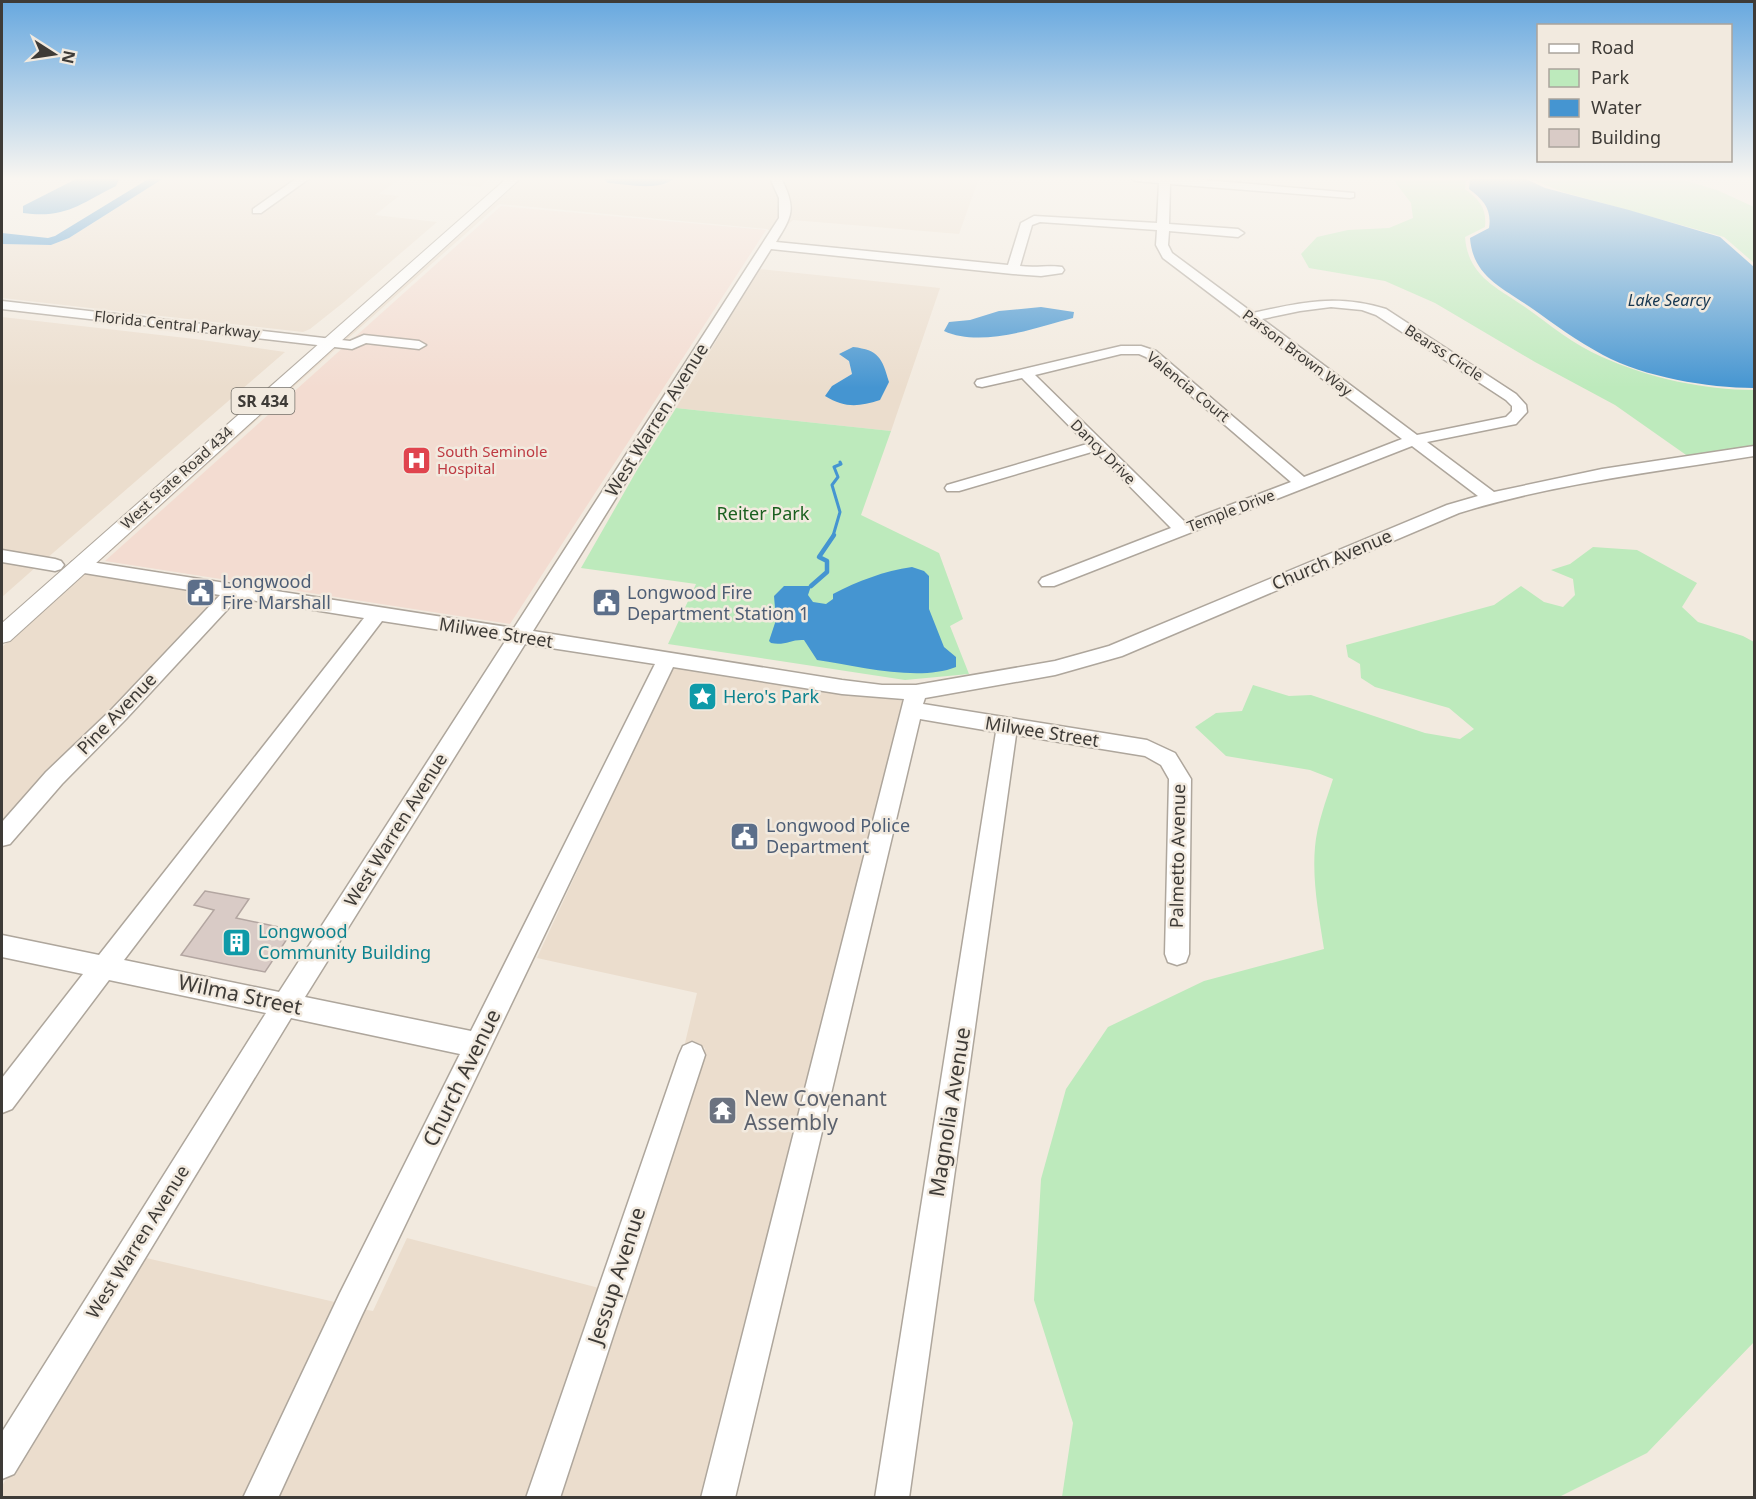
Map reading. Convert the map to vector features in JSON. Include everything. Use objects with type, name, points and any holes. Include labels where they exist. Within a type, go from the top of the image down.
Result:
[{"type":"main road","name":"West State Road 434","points":[[2,634],[423,248]]},
{"type":"main road","name":"West State Road 434","points":[[2,612],[431,248]]},
{"type":"main road","points":[[78,566],[76,556],[83,541]]},
{"type":"main road","points":[[45,596],[55,565]]},
{"type":"street","name":"West Warren Avenue","points":[[2,1462],[285,1005],[766,248]]},
{"type":"street","points":[[797,248],[1013,270],[1041,272],[1058,270]]},
{"type":"street","points":[[1013,270],[1019,248]]},
{"type":"street","name":"Parson Brown Way","points":[[1163,248],[1167,255],[1490,497]]},
{"type":"street","name":"Bearss Circle","points":[[1250,318],[1318,303],[1342,302],[1368,307],[1381,312],[1511,397],[1519,405],[1520,412],[1511,421],[1413,440]]},
{"type":"street","name":"Florida Central Parkway","points":[[2,305],[352,345],[364,339],[418,345]]},
{"type":"street","name":"Florida Central Parkway","points":[[352,345],[353,350],[406,356]]},
{"type":"street","name":"Valencia Court","points":[[982,383],[1121,350],[1141,350],[1151,354],[1303,484]]},
{"type":"street","name":"Dancy Drive","points":[[1025,373],[1182,529]]},
{"type":"street","name":"Temple Drive","points":[[1047,582],[1413,440]]},
{"type":"street","points":[[953,488],[1096,446]]},
{"type":"street","name":"Church Avenue","points":[[913,701],[1055,668],[1114,651],[1454,509],[1490,497],[1529,486],[1574,478],[1755,451]]},
{"type":"street","points":[[2,556],[55,565]]},
{"type":"street","name":"Milwee Street","points":[[78,566],[519,637],[882,692],[1007,727],[1147,748],[1161,753],[1171,761]]},
{"type":"street","name":"Pine Avenue","points":[[2,837],[54,778],[119,714],[234,591]]},
{"type":"street","points":[[2,1099],[377,614]]},
{"type":"street","name":"Church Avenue","points":[[260,1497],[351,1304],[667,659]]},
{"type":"street","points":[[718,1497],[913,701]]},
{"type":"street","name":"Magnolia Avenue","points":[[892,1497],[1007,727]]},
{"type":"street","name":"Palmetto Avenue","points":[[1171,761],[1180,779],[1177,954]]},
{"type":"street","name":"Wilma Street","points":[[2,946],[478,1045]]},
{"type":"street","name":"Jessup Avenue","points":[[543,1497],[692,1055]]},
{"type":"shaded area","points":[[2,248],[407,248],[344,302],[303,332],[2,298]]},
{"type":"shaded area","points":[[443,248],[450,248],[345,341],[340,341]]},
{"type":"shaded area","name":"South Seminole Hospital","points":[[454,248],[754,248],[510,624],[105,561]]},
{"type":"shaded area","points":[[761,248],[515,631],[94,564],[335,346],[339,346],[98,563],[509,628],[516,625]]},
{"type":"shaded area","points":[[759,269],[940,288],[891,431],[676,408]],"holes":[[[849,361],[880,400],[832,386],[852,374]]]},
{"type":"shaded area","points":[[2,317],[195,339],[285,352],[46,559],[2,552]]},
{"type":"shaded area","points":[[2,561],[36,567],[2,597]]},
{"type":"shaded area","points":[[85,572],[223,594],[2,826],[2,647]]},
{"type":"shaded area","points":[[672,666],[904,701],[704,1497],[558,1497],[705,1048],[685,1043],[697,993],[537,958]]},
{"type":"shaded area","points":[[407,1238],[599,1288],[529,1497],[275,1498],[362,1309],[373,1311]]},
{"type":"shaded area","points":[[142,1257],[339,1303],[246,1497],[2,1498],[2,1486]]},
{"type":"green space","points":[[1307,248],[1467,248],[1472,262],[1485,279],[1592,352],[1658,377],[1716,388],[1754,390],[1754,447],[1689,457],[1615,405],[1535,362],[1435,303],[1385,281],[1309,268],[1301,254]]},
{"type":"green space","points":[[1737,248],[1754,248],[1754,263]]},
{"type":"green space","name":"Reiter Park","points":[[676,408],[891,431],[861,515],[939,553],[963,619],[950,626],[969,674],[905,680],[668,644],[696,584],[581,568],[637,470]]},
{"type":"green space","points":[[1593,547],[1637,550],[1697,583],[1682,607],[1698,622],[1743,636],[1754,642],[1754,1342],[1647,1453],[1559,1497],[1062,1497],[1073,1423],[1034,1300],[1041,1179],[1066,1089],[1108,1027],[1204,981],[1324,949],[1316,898],[1314,860],[1318,830],[1333,779],[1310,770],[1226,756],[1195,727],[1216,713],[1242,711],[1253,685],[1289,696],[1311,695],[1425,733],[1460,739],[1474,729],[1449,708],[1375,687],[1361,678],[1360,664],[1348,657],[1346,645],[1494,605],[1521,586],[1544,602],[1563,607],[1575,595],[1573,579],[1551,570],[1570,564]]},
{"type":"water","name":"Lake Searcy","points":[[1472,248],[1732,248],[1754,267],[1754,388],[1717,386],[1677,380],[1619,363],[1584,344],[1499,286],[1483,271]]},
{"type":"water","points":[[1041,307],[1074,312],[1073,318],[1008,335],[991,337],[974,338],[944,331],[949,322],[970,320],[999,311]]},
{"type":"water","points":[[853,347],[869,350],[881,361],[889,382],[880,400],[852,405],[839,403],[825,396],[832,386],[852,374],[849,361],[839,354]]},
{"type":"water","points":[[912,567],[924,571],[929,576],[929,609],[944,647],[956,657],[956,667],[924,673],[869,669],[817,660],[804,640],[780,644],[769,641],[776,620],[774,596],[784,586],[811,586],[808,595],[813,602],[826,604],[833,599],[833,594],[852,585],[881,574]]},
{"type":"building","name":"Longwood Community Building","points":[[205,891],[249,899],[236,918],[293,930],[265,972],[181,955],[214,910],[194,905]]},
{"type":"waterway","points":[[833,536],[840,512],[832,485],[838,477],[834,467],[841,464],[840,462]]},
{"type":"waterway","points":[[811,586],[827,572],[827,561],[819,557],[834,535]]},
{"type":"place","name":"South Seminole Hospital","points":[[416,461]]},
{"type":"place","name":"Longwood Fire Marshall","points":[[201,592]]},
{"type":"place","name":"Longwood Fire Department Station 1","points":[[606,603]]},
{"type":"place","name":"Hero's Park","points":[[702,697]]},
{"type":"place","name":"Longwood Police Department","points":[[745,836]]},
{"type":"place","name":"Longwood Community Building","points":[[237,942]]},
{"type":"place","name":"New Covenant Assembly","points":[[723,1111]]}]
